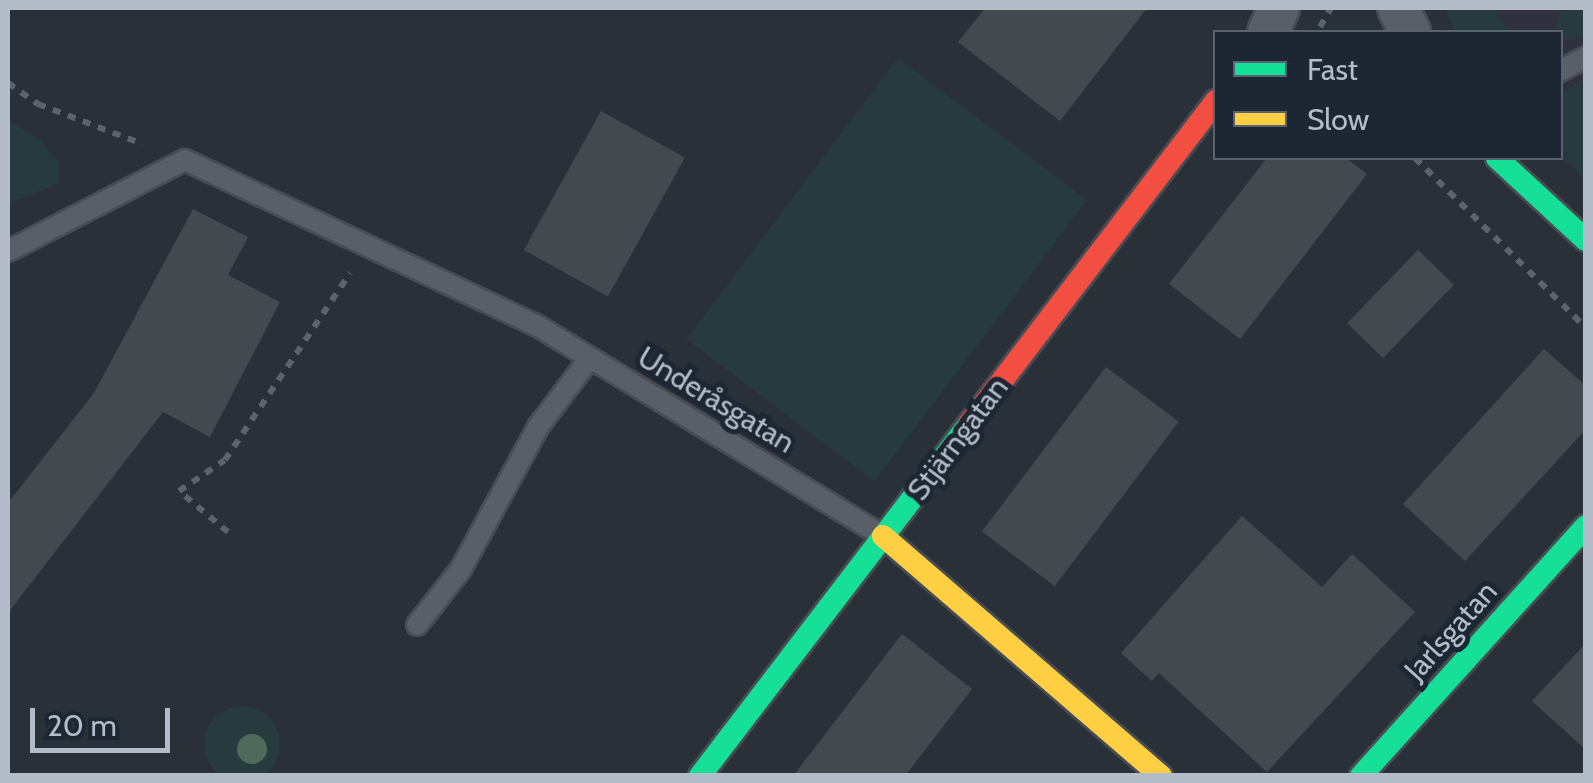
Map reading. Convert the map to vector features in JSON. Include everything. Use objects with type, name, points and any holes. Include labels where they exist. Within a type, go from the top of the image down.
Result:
[{"type":"street","name":"Stjärngatan","points":[[700,776],[1213,105]]},
{"type":"street","points":[[1499,160],[1586,240]]},
{"type":"street","name":"Jarlsgatan","points":[[1361,776],[1586,526]]},
{"type":"street","name":"Underåsgatan","points":[[883,536],[1161,776]]},
{"type":"lane","points":[[1563,69],[1586,57]]},
{"type":"lane","points":[[8,250],[185,160]]},
{"type":"lane","name":"Underåsgatan","points":[[185,160],[451,280],[590,358],[883,536]]},
{"type":"lane","points":[[417,625],[461,568],[538,427],[590,358]]},
{"type":"path","points":[[8,84],[38,104],[185,160]]},
{"type":"path","points":[[1417,160],[1586,328]]},
{"type":"path","points":[[228,532],[179,491],[224,460],[353,268]]},
{"type":"shaded area","points":[[1445,8],[1585,8],[1585,174],[1563,152],[1563,30],[1454,30]]},
{"type":"green space","points":[[1445,8],[1494,8],[1507,30],[1454,30]]},
{"type":"green space","points":[[1566,9],[1578,9],[1587,18],[1587,30],[1578,39],[1566,39],[1563,30],[1557,30],[1557,18]]},
{"type":"green space","points":[[898,58],[1086,200],[875,481],[686,339]]},
{"type":"green space","points":[[1585,79],[1585,179],[1563,158],[1563,92]]},
{"type":"green space","points":[[8,121],[38,138],[58,162],[58,184],[8,203]]},
{"type":"green space","points":[[242,706],[269,717],[280,744],[269,771],[242,782],[215,771],[204,744],[215,717]]},
{"type":"building","points":[[985,8],[1147,8],[1060,121],[958,42]]},
{"type":"building","points":[[601,111],[685,158],[608,297],[524,250]]},
{"type":"building","points":[[1265,160],[1349,160],[1367,174],[1240,339],[1169,284]]},
{"type":"building","points":[[193,209],[248,237],[228,275],[280,302],[210,437],[163,412],[8,613],[8,503],[94,393]]},
{"type":"building","points":[[1418,250],[1454,285],[1383,358],[1347,323]]},
{"type":"building","points":[[1544,349],[1586,386],[1586,429],[1465,561],[1403,504]]},
{"type":"building","points":[[1106,367],[1179,422],[1055,586],[982,532]]},
{"type":"building","points":[[1242,516],[1322,587],[1352,554],[1415,612],[1267,772],[1159,673],[1152,681],[1121,653]]},
{"type":"building","points":[[902,634],[972,689],[905,776],[793,776]]},
{"type":"building","points":[[1586,643],[1586,750],[1532,701]]},
{"type":"traffic: fast","points":[[1499,160],[1586,240]]},
{"type":"traffic: fast","points":[[700,776],[969,424]]},
{"type":"traffic: fast","points":[[1361,776],[1586,526]]},
{"type":"traffic: slow","points":[[883,536],[1161,776]]},
{"type":"traffic: jam","points":[[969,424],[1213,105]]}]
